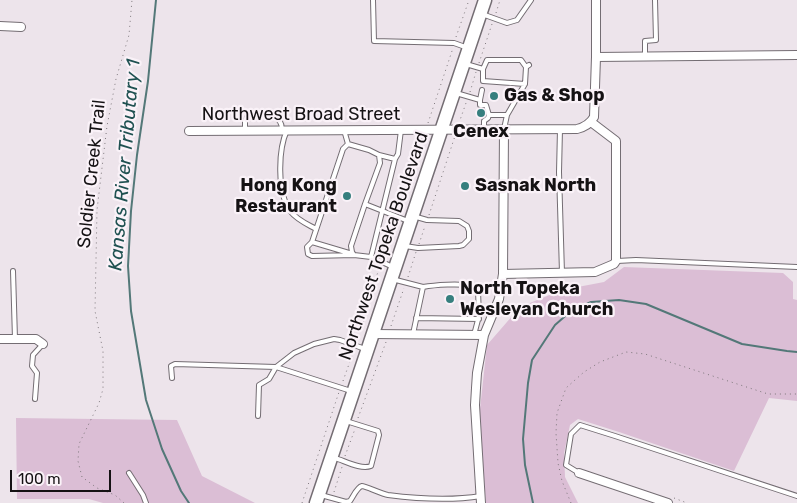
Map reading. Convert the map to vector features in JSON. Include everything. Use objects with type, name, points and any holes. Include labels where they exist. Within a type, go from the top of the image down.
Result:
[{"type":"main road","name":"Northwest Topeka Boulevard","points":[[317,499],[344,420],[347,390],[361,347],[373,334],[485,0]]},
{"type":"street","points":[[503,274],[594,272],[614,264],[616,261],[616,141],[591,122],[594,117],[596,0]]},
{"type":"street","points":[[0,26],[21,27]]},
{"type":"street","points":[[596,57],[797,54]]},
{"type":"street","name":"Northwest Broad Street","points":[[190,131],[442,130],[482,122],[504,129],[577,129],[583,128],[591,122]]},
{"type":"street","points":[[481,499],[476,388],[484,335],[499,299],[503,274],[504,129]]},
{"type":"street","points":[[373,334],[484,335]]},
{"type":"street","points":[[0,338],[36,339],[43,344]]},
{"type":"street","points":[[579,473],[668,503]]},
{"type":"lane","points":[[373,0],[374,41],[454,43],[469,48]]},
{"type":"lane","points":[[480,13],[507,23],[517,20],[531,0]]},
{"type":"lane","points":[[645,57],[646,40],[656,40],[655,0]]},
{"type":"lane","points":[[504,129],[507,115],[525,84],[528,66],[521,60],[487,60],[483,69],[483,82],[525,84]]},
{"type":"lane","points":[[464,63],[483,69]]},
{"type":"lane","points":[[479,105],[482,90]]},
{"type":"lane","points":[[454,92],[479,105],[486,105],[489,115]]},
{"type":"lane","points":[[245,130],[245,121],[248,115],[278,118],[285,130],[281,166],[285,198],[291,212],[304,223],[316,229]]},
{"type":"lane","points":[[489,115],[507,115]]},
{"type":"lane","points":[[482,122],[489,115]]},
{"type":"lane","points":[[560,129],[559,172],[562,273]]},
{"type":"lane","points":[[344,130],[348,144]]},
{"type":"lane","points":[[371,257],[394,158],[398,154],[401,130]]},
{"type":"lane","points":[[348,144],[394,158]]},
{"type":"lane","points":[[348,144],[343,149],[312,242],[307,247],[308,254],[312,256],[354,255],[371,257],[382,262],[393,273],[424,287],[471,286],[478,291],[479,298],[479,319],[474,335]]},
{"type":"lane","points":[[354,255],[351,246],[380,162],[379,155]]},
{"type":"lane","points":[[365,204],[411,219],[453,220],[467,226],[469,230],[469,239],[459,246],[418,248],[402,245]]},
{"type":"lane","points":[[312,242],[354,255]]},
{"type":"lane","points":[[616,261],[636,260],[797,267]]},
{"type":"lane","points":[[13,271],[15,339]]},
{"type":"lane","points":[[412,334],[424,287]]},
{"type":"lane","points":[[416,318],[479,319]]},
{"type":"lane","points":[[258,416],[258,387],[260,383],[269,379],[276,367],[294,353],[314,344],[334,339],[361,347]]},
{"type":"lane","points":[[35,399],[37,374],[32,366],[34,355],[43,344]]},
{"type":"lane","points":[[172,378],[171,366],[175,364],[276,367],[347,390]]},
{"type":"lane","points":[[331,457],[363,467],[371,466],[379,435],[378,431],[344,420]]},
{"type":"lane","points":[[579,473],[566,465],[571,434],[580,426],[797,496]]},
{"type":"lane","points":[[129,473],[146,503]]},
{"type":"lane","points":[[317,499],[350,501],[361,486],[386,494],[451,499],[481,499]]},
{"type":"path","name":"Soldier Creek Trail","points":[[124,503],[115,495],[97,488],[82,477],[78,461],[80,444],[103,389],[103,351],[95,311],[97,210],[108,126],[116,79],[129,35],[132,0]]},
{"type":"path","points":[[302,503],[347,390],[361,347],[368,302],[469,0]]},
{"type":"path","points":[[571,503],[562,481],[558,463],[557,413],[566,388],[584,372],[600,362],[626,352],[645,354],[768,394],[797,394]]},
{"type":"shaded area","points":[[624,267],[783,273],[793,282],[793,299],[797,300],[797,401],[769,398],[734,471],[578,419],[570,425],[564,453],[565,477],[578,503],[486,503],[479,418],[487,345],[520,307],[562,290],[604,282]]},
{"type":"shaded area","points":[[16,418],[177,420],[202,476],[255,503],[103,503],[89,499],[17,499]]},
{"type":"waterway","name":"Kansas River Tributary 1","points":[[156,0],[148,81],[131,211],[128,266],[131,311],[146,400],[162,449],[181,491],[189,503]]},
{"type":"waterway","points":[[533,503],[525,465],[523,439],[532,360],[555,325],[571,311],[591,302],[619,300],[646,304],[742,344],[797,352]]},
{"type":"place","name":"Gas & Shop","points":[[494,96]]},
{"type":"place","name":"Cenex","points":[[481,113]]},
{"type":"place","name":"Sasnak North","points":[[465,186]]},
{"type":"place","name":"Hong Kong Restaurant","points":[[347,196]]},
{"type":"place","name":"North Topeka Wesleyan Church","points":[[450,299]]}]
